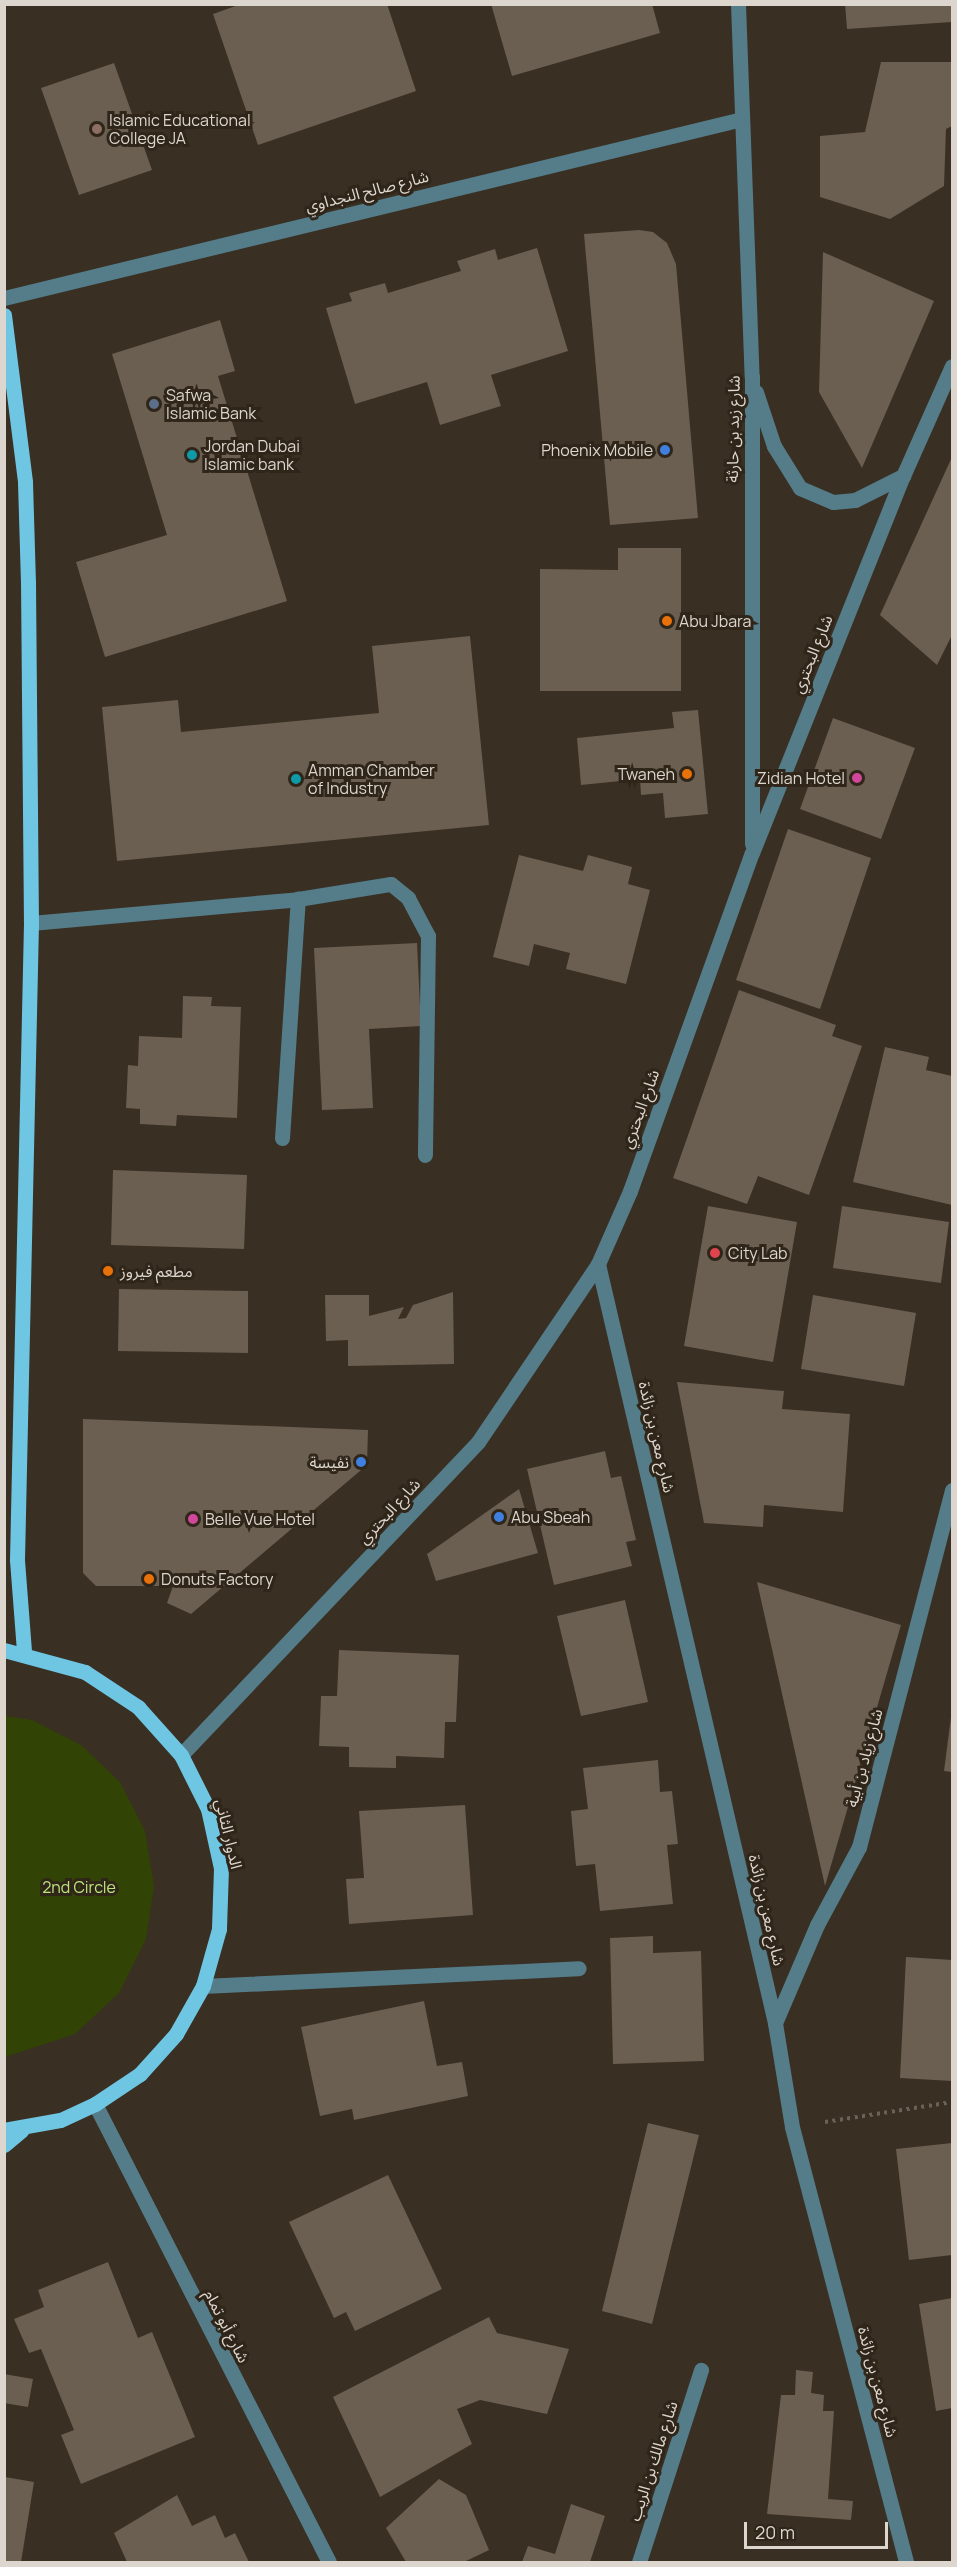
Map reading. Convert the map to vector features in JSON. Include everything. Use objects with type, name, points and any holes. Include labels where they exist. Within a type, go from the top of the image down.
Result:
[{"type":"main road","points":[[4,315],[25,482],[31,923],[17,1560],[24,1652]]},
{"type":"main road","name":"الدوار الثاني","points":[[4,1650],[24,1652],[85,1672],[138,1707],[181,1755],[208,1809],[221,1868],[219,1929],[203,1986],[176,2034],[140,2074],[95,2104],[22,2130],[4,2130]]},
{"type":"main road","points":[[4,2145],[22,2130]]},
{"type":"street","name":"شارع زيد بن حارثة","points":[[738,4],[738,120],[752,377],[752,853]]},
{"type":"street","name":"شارع صالح النجداوي","points":[[4,298],[738,120]]},
{"type":"street","name":"شارع البحتري","points":[[181,1755],[478,1442],[598,1264],[630,1191],[752,853],[903,476],[952,366]]},
{"type":"street","points":[[752,377],[774,446],[800,488],[833,502],[855,500],[903,476]]},
{"type":"street","points":[[31,923],[298,899],[391,884],[408,898],[428,936],[425,1155]]},
{"type":"street","points":[[282,1138],[298,899]]},
{"type":"street","name":"شارع معن بن زائدة","points":[[598,1264],[775,2023],[792,2127],[906,2562]]},
{"type":"street","name":"شارع زياد بن أبية","points":[[775,2023],[817,1925],[859,1846],[952,1490]]},
{"type":"street","points":[[203,1986],[579,1968]]},
{"type":"street","name":"شارع أبو تمام","points":[[95,2104],[329,2562]]},
{"type":"street","name":"شارع مالك بن الريب","points":[[639,2562],[701,2370]]},
{"type":"path","points":[[792,2127],[952,2102]]},
{"type":"green space","name":"2nd Circle","points":[[5,1716],[32,1720],[81,1745],[120,1782],[145,1831],[154,1886],[146,1939],[119,1993],[75,2034],[5,2057]]},
{"type":"building","points":[[241,4],[387,4],[416,91],[258,145],[213,14]]},
{"type":"building","points":[[491,4],[652,4],[660,33],[512,76]]},
{"type":"building","points":[[845,4],[952,4],[952,22],[847,29]]},
{"type":"building","points":[[881,62],[952,62],[952,126],[946,129],[944,186],[890,219],[820,197],[820,136],[865,132]]},
{"type":"building","name":"Islamic Educational College JA","points":[[114,63],[152,170],[79,195],[41,88]]},
{"type":"building","points":[[639,230],[653,232],[667,243],[676,264],[698,518],[610,525],[584,234]]},
{"type":"building","points":[[537,248],[568,351],[491,375],[501,406],[440,425],[427,382],[355,404],[326,308],[352,301],[349,293],[385,283],[388,293],[461,271],[457,261],[495,249],[498,260]]},
{"type":"building","points":[[823,252],[934,301],[862,468],[819,392]]},
{"type":"building","name":"Jordan Dubai Islamic bank","points":[[220,320],[235,371],[218,376],[287,601],[105,657],[76,562],[167,535],[112,354]]},
{"type":"building","points":[[952,457],[952,635],[937,665],[880,615]]},
{"type":"building","points":[[618,548],[681,548],[681,691],[540,691],[540,569],[618,570]]},
{"type":"building","name":"Amman Chamber of Industry","points":[[470,636],[489,825],[117,861],[102,707],[178,700],[181,732],[379,713],[372,646]]},
{"type":"building","points":[[698,710],[708,814],[665,818],[663,793],[641,795],[640,779],[581,785],[577,738],[674,728],[672,712]]},
{"type":"building","name":"Zidian Hotel","points":[[833,718],[915,748],[881,839],[800,809]]},
{"type":"building","points":[[788,829],[871,858],[820,1009],[736,980]]},
{"type":"building","points":[[519,855],[583,871],[588,855],[632,867],[628,884],[650,890],[626,984],[566,969],[570,953],[534,944],[529,966],[493,957]]},
{"type":"building","points":[[417,943],[421,1026],[369,1029],[373,1108],[322,1110],[314,948]]},
{"type":"building","points":[[739,990],[836,1025],[832,1036],[862,1046],[809,1195],[758,1176],[747,1204],[673,1178]]},
{"type":"building","points":[[183,996],[212,997],[211,1006],[241,1007],[237,1118],[177,1115],[176,1126],[140,1124],[140,1109],[126,1108],[128,1065],[138,1066],[139,1036],[182,1038]]},
{"type":"building","points":[[885,1047],[929,1057],[926,1070],[952,1076],[952,1205],[853,1182]]},
{"type":"building","points":[[113,1170],[247,1175],[244,1249],[111,1245]]},
{"type":"building","points":[[708,1206],[797,1222],[773,1362],[684,1346]]},
{"type":"building","points":[[842,1206],[949,1222],[941,1283],[833,1268]]},
{"type":"building","points":[[119,1289],[248,1291],[248,1353],[118,1351]]},
{"type":"building","points":[[453,1292],[454,1364],[348,1366],[348,1340],[326,1341],[325,1295],[369,1295],[369,1316],[404,1307],[398,1319],[406,1318],[413,1305]]},
{"type":"building","points":[[813,1295],[916,1313],[904,1386],[801,1369]]},
{"type":"building","points":[[677,1382],[784,1391],[782,1409],[850,1414],[843,1512],[764,1505],[763,1527],[704,1523]]},
{"type":"building","name":"Belle Vue Hotel","points":[[83,1419],[368,1430],[367,1465],[191,1614],[167,1603],[173,1586],[96,1586],[83,1573]]},
{"type":"building","points":[[605,1451],[611,1478],[621,1476],[636,1540],[626,1542],[632,1566],[554,1585],[527,1469]]},
{"type":"building","points":[[519,1489],[538,1553],[436,1581],[427,1554]]},
{"type":"building","points":[[757,1582],[901,1625],[825,1886]]},
{"type":"building","points":[[625,1600],[648,1702],[581,1716],[557,1616]]},
{"type":"building","points":[[339,1650],[459,1655],[456,1722],[445,1722],[444,1758],[396,1756],[396,1768],[349,1767],[349,1747],[319,1746],[321,1696],[337,1696]]},
{"type":"building","points":[[952,1717],[952,1772],[944,1771]]},
{"type":"building","points":[[658,1760],[660,1792],[672,1791],[678,1844],[667,1845],[673,1904],[600,1911],[595,1864],[576,1866],[571,1811],[588,1809],[583,1768]]},
{"type":"building","points":[[465,1805],[473,1915],[349,1924],[346,1879],[364,1878],[359,1811]]},
{"type":"building","points":[[653,1936],[653,1953],[701,1951],[704,2061],[613,2064],[610,1938]]},
{"type":"building","points":[[906,1957],[952,1960],[952,2081],[900,2078]]},
{"type":"building","points":[[424,2001],[437,2066],[462,2062],[468,2096],[354,2120],[352,2109],[320,2116],[301,2027]]},
{"type":"building","points":[[648,2123],[699,2135],[652,2324],[602,2311]]},
{"type":"building","points":[[952,2143],[952,2255],[909,2260],[896,2149]]},
{"type":"building","points":[[388,2175],[442,2289],[355,2331],[346,2312],[334,2318],[289,2222]]},
{"type":"building","points":[[108,2262],[138,2338],[152,2332],[195,2437],[81,2484],[61,2435],[74,2430],[41,2349],[29,2353],[14,2319],[44,2307],[38,2290]]},
{"type":"building","points":[[952,2298],[952,2408],[936,2411],[919,2304]]},
{"type":"building","points":[[489,2317],[497,2333],[569,2349],[547,2414],[480,2400],[457,2409],[472,2444],[380,2497],[333,2397]]},
{"type":"building","points":[[796,2370],[813,2372],[811,2393],[824,2395],[823,2411],[834,2411],[828,2499],[853,2501],[851,2520],[767,2514],[781,2395],[795,2395]]},
{"type":"building","points":[[4,2374],[33,2379],[28,2407],[4,2403]]},
{"type":"building","points":[[5,2477],[34,2482],[21,2562],[5,2562]]},
{"type":"building","points":[[439,2479],[466,2495],[489,2550],[464,2562],[406,2562],[386,2528]]},
{"type":"building","points":[[177,2495],[192,2526],[215,2515],[225,2538],[235,2533],[249,2562],[127,2562],[114,2533]]},
{"type":"building","points":[[571,2504],[605,2516],[590,2562],[522,2562],[528,2546],[555,2554]]},
{"type":"place","name":"Islamic Educational College JA","points":[[97,129]]},
{"type":"place","name":"Safwa Islamic Bank","points":[[154,404]]},
{"type":"place","name":"Phoenix Mobile","points":[[665,450]]},
{"type":"place","name":"Jordan Dubai Islamic bank","points":[[192,455]]},
{"type":"place","name":"Abu Jbara","points":[[667,621]]},
{"type":"place","name":"Twaneh","points":[[687,774]]},
{"type":"place","name":"Zidian Hotel","points":[[857,778]]},
{"type":"place","name":"Amman Chamber of Industry","points":[[296,779]]},
{"type":"place","name":"City Lab","points":[[715,1253]]},
{"type":"place","name":"مطعم فيروز","points":[[108,1271]]},
{"type":"place","name":"نفيسة","points":[[361,1462]]},
{"type":"place","name":"Abu Sbeah","points":[[499,1517]]},
{"type":"place","name":"Belle Vue Hotel","points":[[193,1519]]},
{"type":"place","name":"Donuts Factory","points":[[149,1579]]}]
